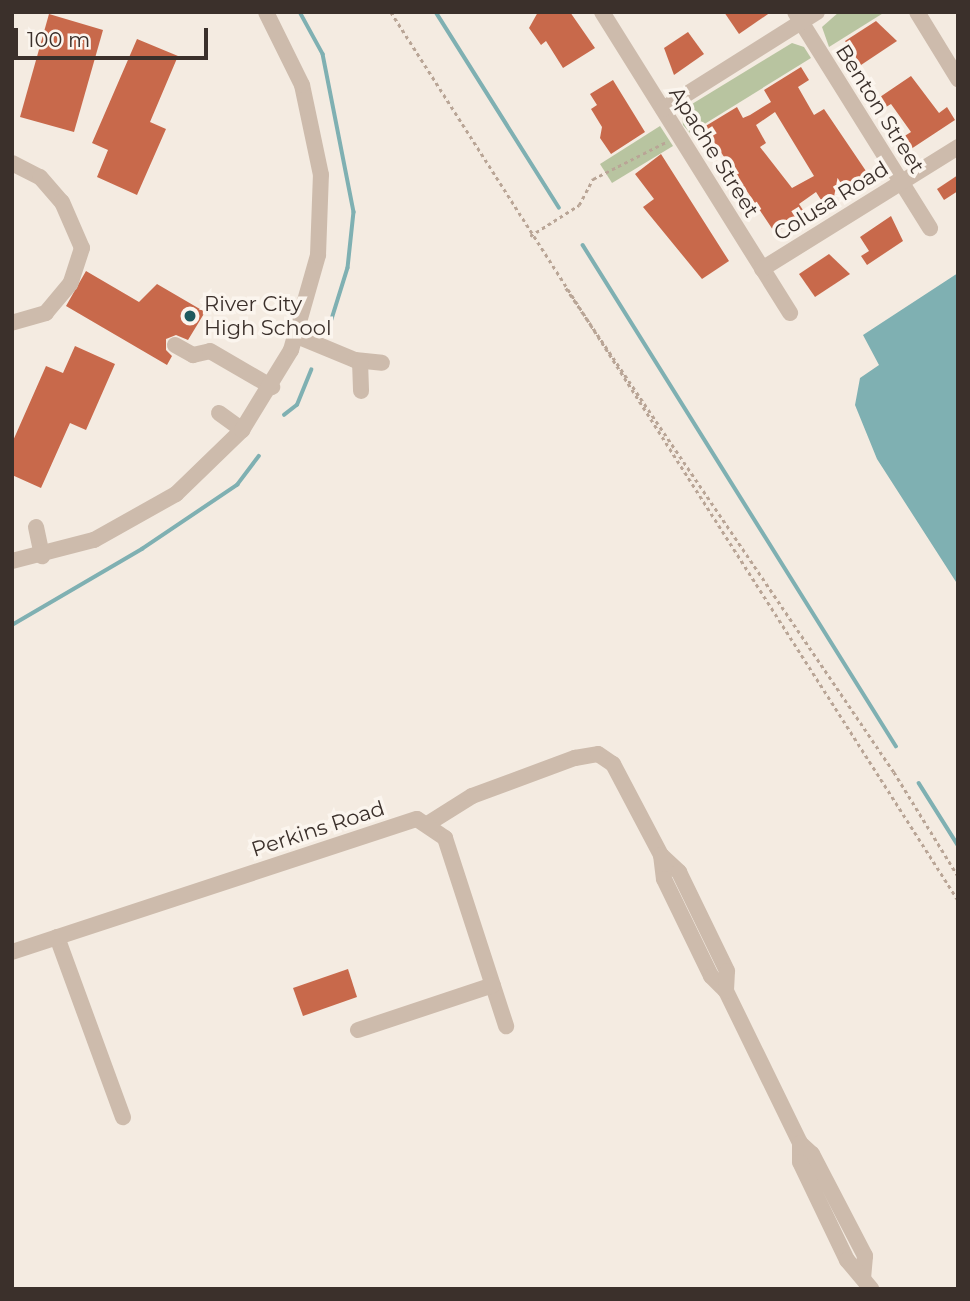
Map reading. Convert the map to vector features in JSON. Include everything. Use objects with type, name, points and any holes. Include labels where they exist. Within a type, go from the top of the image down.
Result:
[{"type":"street","points":[[12,561],[41,556],[94,540],[154,510],[195,479],[242,430],[272,387],[297,336],[318,255],[321,175],[302,85],[266,12]]},
{"type":"street","name":"Apache Street","points":[[602,12],[790,313]]},
{"type":"street","points":[[663,109],[798,17],[817,12]]},
{"type":"street","points":[[917,12],[958,79]]},
{"type":"street","name":"Benton Street","points":[[798,17],[930,228]]},
{"type":"street","name":"Colusa Road","points":[[762,269],[958,147]]},
{"type":"street","points":[[12,163],[40,177],[62,202],[82,248],[70,284],[46,313],[12,323]]},
{"type":"street","points":[[297,336],[360,361],[382,363]]},
{"type":"street","points":[[174,345],[192,355],[210,351],[272,387]]},
{"type":"street","points":[[360,361],[361,391]]},
{"type":"street","points":[[219,413],[242,430]]},
{"type":"street","points":[[36,527],[41,556]]},
{"type":"street","points":[[506,1026],[445,838],[429,823],[472,796],[598,754],[613,764],[661,855],[679,872],[727,971],[726,991],[800,1143],[812,1154],[865,1256],[867,1284]]},
{"type":"street","name":"Perkins Road","points":[[12,951],[417,819],[429,823]]},
{"type":"street","points":[[57,937],[123,1117]]},
{"type":"street","points":[[358,1030],[493,985]]},
{"type":"path","points":[[391,12],[530,236],[958,900]]},
{"type":"path","points":[[530,236],[579,205],[593,179],[679,134]]},
{"type":"path","points":[[530,236],[894,772],[958,876]]},
{"type":"green space","points":[[839,12],[885,12],[829,47],[822,27]]},
{"type":"green space","points":[[792,43],[804,47],[811,58],[690,133],[683,125],[682,115],[692,104]]},
{"type":"green space","points":[[660,126],[673,146],[612,183],[600,164]]},
{"type":"water","points":[[958,273],[958,585],[877,459],[855,405],[860,378],[879,365],[863,335]]},
{"type":"building","points":[[538,12],[570,12],[595,48],[563,68],[546,41],[541,45],[529,28]]},
{"type":"building","points":[[724,12],[771,12],[739,34]]},
{"type":"building","points":[[49,14],[103,30],[74,132],[20,117]]},
{"type":"building","points":[[876,21],[897,41],[861,65],[845,41]]},
{"type":"building","points":[[688,32],[704,54],[674,75],[664,48]]},
{"type":"building","points":[[137,39],[178,56],[150,122],[166,129],[137,195],[97,177],[108,150],[92,143]]},
{"type":"building","points":[[801,67],[809,80],[798,87],[814,115],[824,109],[868,174],[823,203],[816,192],[799,204],[805,213],[775,233],[704,127],[737,107],[743,118],[750,115],[771,102],[764,90]],"holes":[[[775,112],[814,176],[792,188],[760,147],[766,143],[756,125]]]},
{"type":"building","points":[[911,76],[939,113],[947,107],[955,120],[911,149],[903,137],[911,132],[891,104],[886,107],[880,97]]},
{"type":"building","points":[[613,80],[645,132],[611,154],[600,138],[602,127],[591,109],[597,105],[590,94]]},
{"type":"building","points":[[661,154],[729,261],[702,279],[643,207],[654,199],[635,174]]},
{"type":"building","points":[[958,175],[958,191],[944,200],[937,189]]},
{"type":"building","points":[[891,216],[903,241],[867,265],[861,256],[869,251],[860,237]]},
{"type":"building","points":[[829,254],[850,274],[815,297],[799,274]]},
{"type":"building","points":[[86,271],[139,302],[157,284],[205,312],[188,340],[176,335],[166,339],[166,350],[172,356],[167,365],[66,306]]},
{"type":"building","points":[[75,346],[115,364],[86,430],[70,423],[41,488],[12,475],[12,443],[46,366],[63,373]]},
{"type":"building","points":[[348,969],[357,997],[303,1016],[293,988]]},
{"type":"waterway","points":[[300,12],[323,54],[354,212],[348,268],[329,329]]},
{"type":"waterway","points":[[436,12],[559,207]]},
{"type":"waterway","points":[[583,245],[896,746]]},
{"type":"waterway","points":[[284,415],[297,405],[311,370]]},
{"type":"waterway","points":[[12,625],[142,549],[237,485],[259,456]]},
{"type":"waterway","points":[[919,783],[958,845]]},
{"type":"place","name":"River City High School","points":[[190,316]]}]
